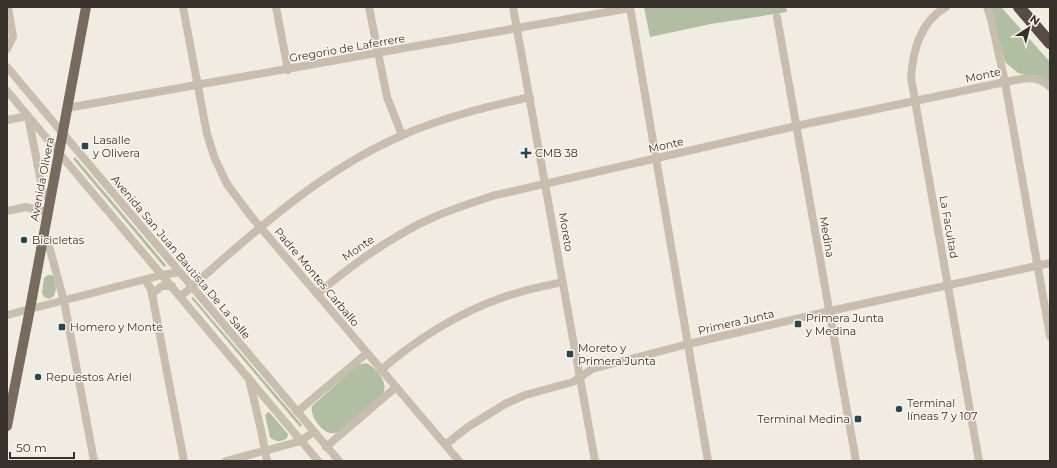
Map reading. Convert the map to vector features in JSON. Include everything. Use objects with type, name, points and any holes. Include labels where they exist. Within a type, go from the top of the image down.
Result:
[{"type":"highway","points":[[1019,7],[1050,42]]},
{"type":"main road","name":"Avenida Olivera","points":[[7,426],[86,7]]},
{"type":"street","points":[[7,50],[13,37],[8,7]]},
{"type":"street","name":"Padre Montes Carballo","points":[[183,7],[207,134],[217,165],[233,193],[260,227],[459,461]]},
{"type":"street","points":[[276,7],[288,70]]},
{"type":"street","points":[[369,7],[387,97],[402,135]]},
{"type":"street","name":"Moreto","points":[[514,7],[595,461]]},
{"type":"street","points":[[630,7],[708,461]]},
{"type":"street","name":"Gregorio de Laferrere","points":[[67,108],[288,70],[630,7]]},
{"type":"street","name":"La Facultad","points":[[946,7],[928,23],[918,41],[914,54],[911,78],[979,461]]},
{"type":"street","points":[[988,11],[1005,82],[1050,336]]},
{"type":"street","name":"Medina","points":[[777,17],[856,461]]},
{"type":"street","name":"Avenida San Juan Bautista De La Salle","points":[[7,66],[193,286],[313,432],[339,461]]},
{"type":"street","name":"Monte","points":[[317,294],[369,254],[403,233],[433,218],[492,196],[796,126],[1005,82],[1031,78],[1047,84]]},
{"type":"street","points":[[7,91],[181,296],[318,461]]},
{"type":"street","points":[[181,296],[298,196],[325,177],[366,153],[402,135],[463,113],[530,97]]},
{"type":"street","points":[[7,120],[28,116]]},
{"type":"street","points":[[28,116],[43,192],[50,200]]},
{"type":"street","points":[[7,211],[26,207],[48,212]]},
{"type":"street","points":[[44,234],[49,246],[64,301],[94,461]]},
{"type":"street","name":"Primera Junta","points":[[445,445],[468,427],[505,404],[525,394],[574,382],[592,369],[688,344],[830,311],[1050,263]]},
{"type":"street","points":[[7,315],[162,275],[180,272]]},
{"type":"street","points":[[145,280],[151,289],[184,461]]},
{"type":"street","points":[[382,370],[401,353],[421,339],[467,312],[519,292],[563,282]]},
{"type":"street","points":[[152,294],[162,286],[172,286]]},
{"type":"street","points":[[297,412],[367,352]]},
{"type":"street","points":[[248,377],[267,461]]},
{"type":"street","points":[[326,447],[396,387]]},
{"type":"street","points":[[226,461],[264,450],[301,442],[313,432]]},
{"type":"green space","points":[[644,7],[786,7],[787,12],[711,24],[650,37]]},
{"type":"green space","points":[[990,7],[1001,7],[1050,62],[1050,83],[1018,73],[1005,62]]},
{"type":"green space","points":[[75,157],[166,266],[164,267],[73,159]]},
{"type":"green space","points":[[48,275],[54,277],[56,289],[54,296],[49,299],[44,297],[42,293],[44,278]]},
{"type":"green space","points":[[193,297],[302,425],[300,427],[191,298]]},
{"type":"green space","points":[[366,363],[378,372],[383,381],[384,391],[382,395],[338,432],[333,433],[324,430],[319,426],[313,416],[312,406],[358,365]]},
{"type":"green space","points":[[268,412],[288,434],[287,438],[278,441],[270,437],[265,415]]},
{"type":"place","name":"Lasalle y Olivera","points":[[85,146]]},
{"type":"place","name":"CMB 38","points":[[526,153]]},
{"type":"place","name":"Bicicletas","points":[[24,240]]},
{"type":"place","name":"Primera Junta y Medina","points":[[798,324]]},
{"type":"place","name":"Homero y Monte","points":[[62,327]]},
{"type":"place","name":"Moreto y Primera Junta","points":[[570,354]]},
{"type":"place","name":"Repuestos Ariel","points":[[38,377]]},
{"type":"place","name":"Terminal líneas 7 y 107","points":[[899,409]]},
{"type":"place","name":"Terminal Medina","points":[[858,419]]}]
